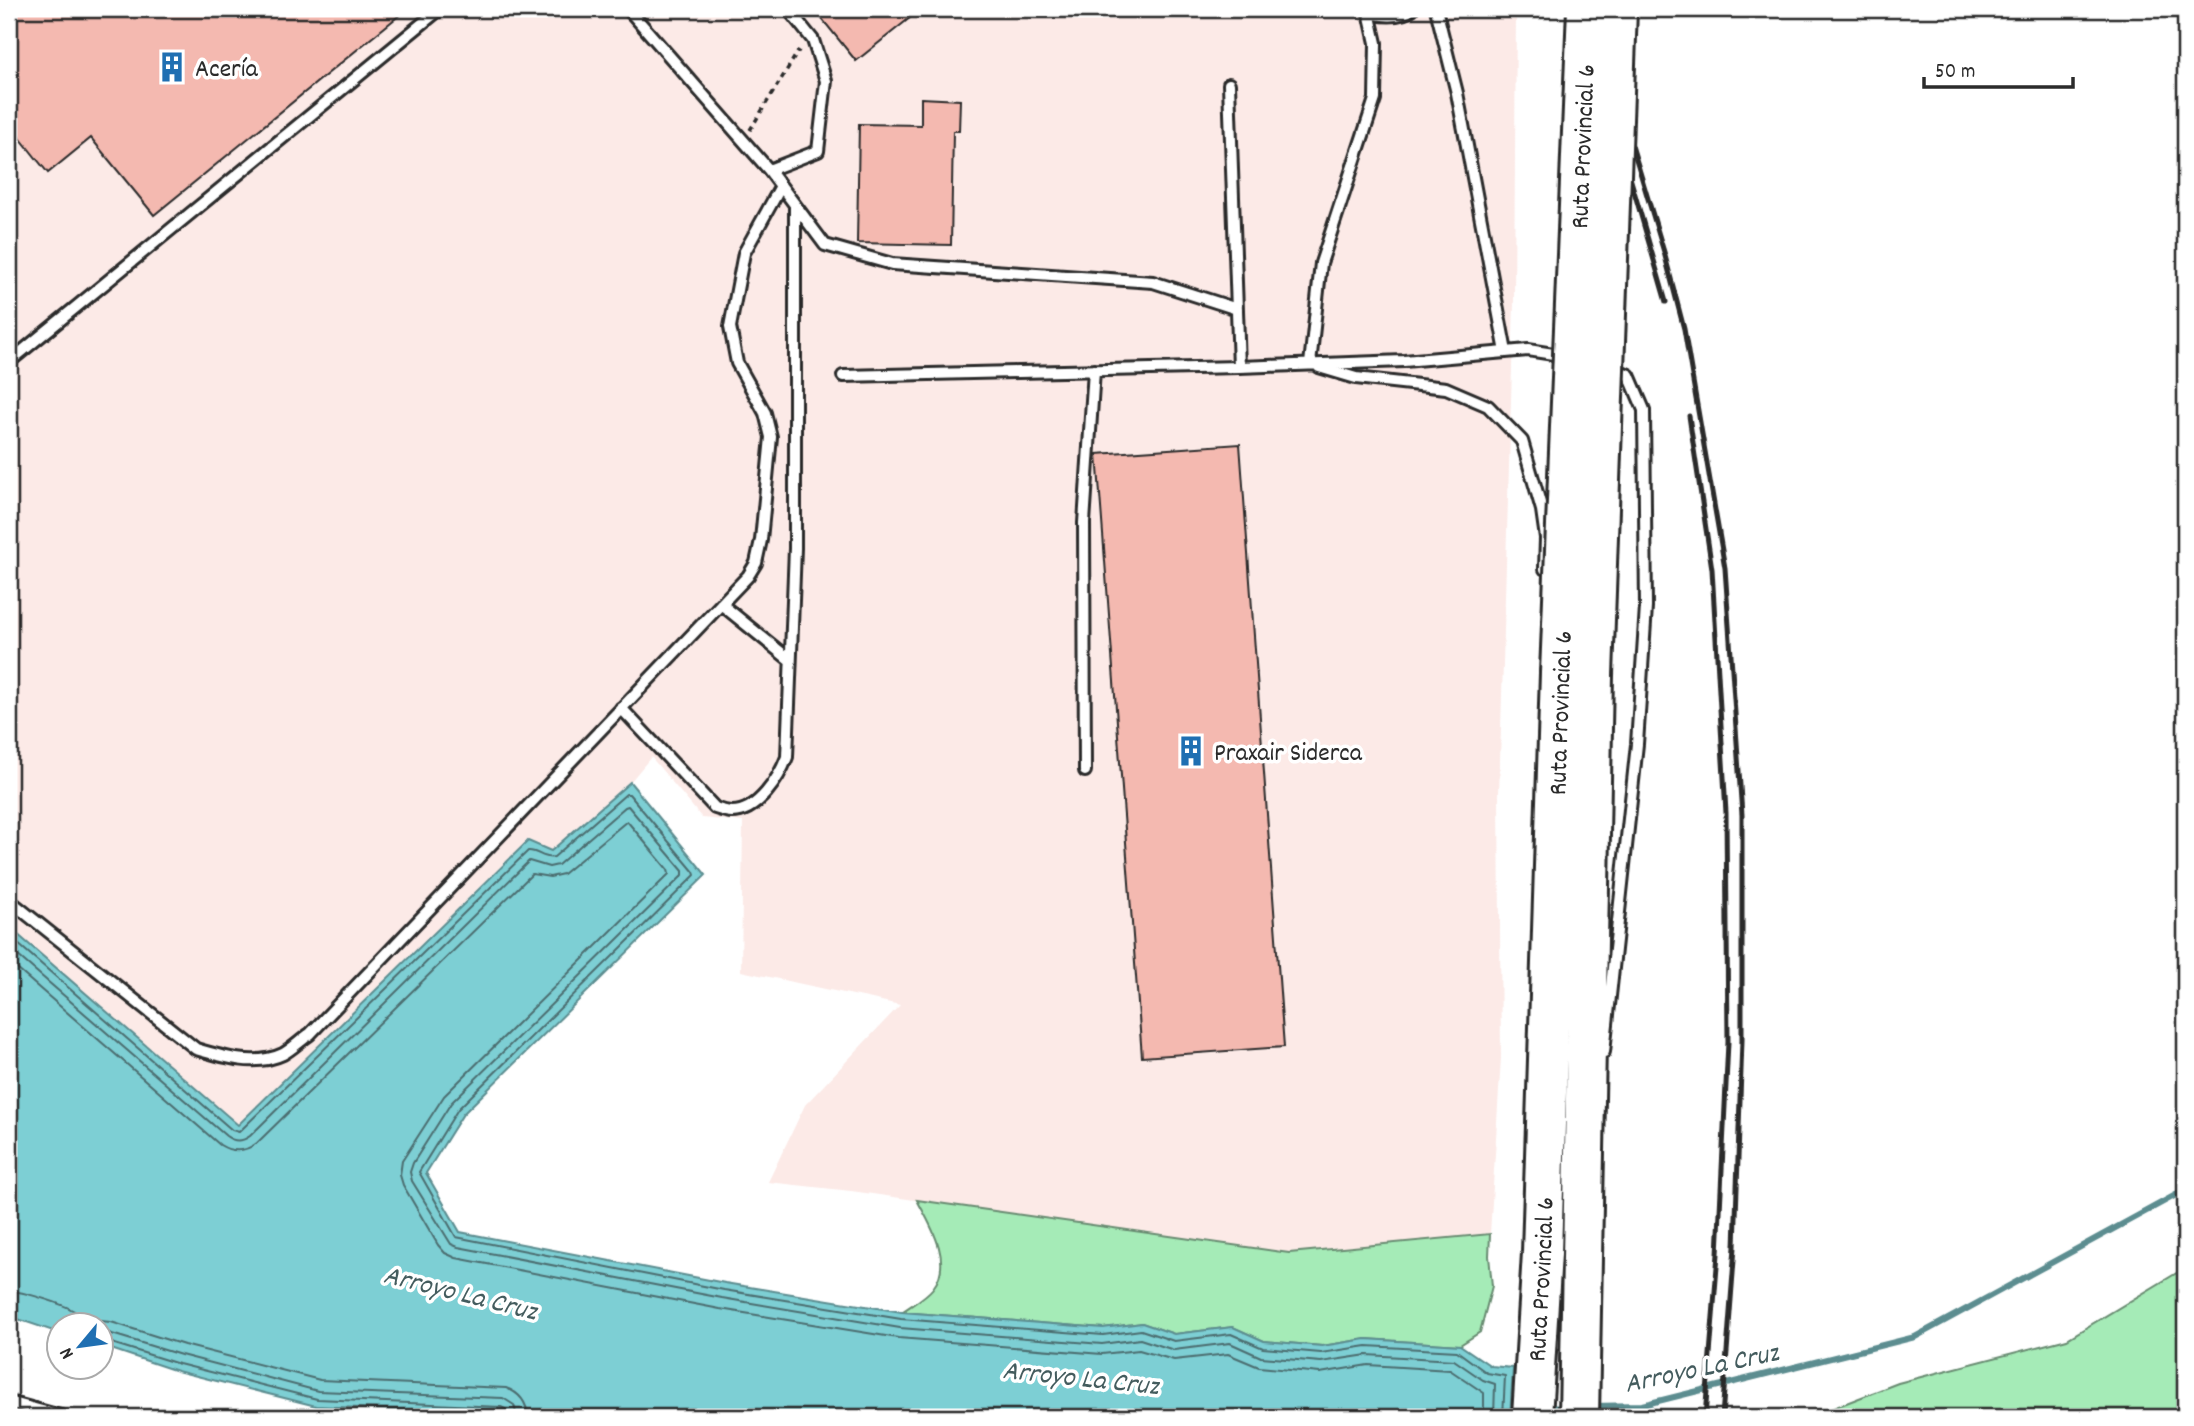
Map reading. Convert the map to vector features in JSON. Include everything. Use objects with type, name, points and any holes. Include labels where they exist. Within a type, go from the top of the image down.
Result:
[{"type":"highway","name":"Ruta Provincial 6","points":[[1579,1417],[1584,1254],[1577,674],[1587,9]]},
{"type":"highway","name":"Ruta Provincial 6","points":[[1532,1417],[1542,1253],[1550,986],[1577,674],[1617,9]]},
{"type":"lane","points":[[9,362],[440,9]]},
{"type":"lane","points":[[628,9],[769,170],[825,245],[892,264],[1153,282],[1237,309]]},
{"type":"lane","points":[[769,170],[818,151],[826,81],[813,40],[788,9]]},
{"type":"lane","points":[[1367,10],[1387,16],[1407,13],[1412,9]]},
{"type":"lane","points":[[1437,9],[1457,93],[1506,352]]},
{"type":"lane","points":[[1310,365],[1321,263],[1375,99],[1376,43],[1367,10]]},
{"type":"lane","points":[[1229,84],[1239,367]]},
{"type":"lane","points":[[9,900],[196,1049],[231,1059],[257,1060],[282,1054],[310,1034],[748,576],[756,563],[761,540],[771,437],[765,413],[737,363],[730,327],[744,253],[781,186]]},
{"type":"lane","points":[[621,708],[716,808],[734,813],[752,805],[779,777],[783,767],[786,757],[795,548],[795,205]]},
{"type":"lane","points":[[843,376],[1310,365],[1404,361],[1528,350],[1580,358]]},
{"type":"lane","points":[[1593,359],[1629,375],[1644,411],[1646,464],[1646,607],[1637,744],[1603,1063]]},
{"type":"lane","points":[[1310,365],[1356,377],[1446,388],[1488,406],[1522,441],[1542,510],[1546,538],[1545,575]]},
{"type":"lane","points":[[1085,771],[1084,523],[1094,370]]},
{"type":"lane","points":[[721,604],[790,660]]},
{"type":"lane","points":[[1545,809],[1550,986]]},
{"type":"lane","points":[[1584,1254],[1595,1132]]},
{"type":"lane","points":[[9,1402],[64,1417]]},
{"type":"path","points":[[744,141],[808,34]]},
{"type":"shaded area","points":[[9,9],[1516,9],[1514,303],[1499,794],[1501,1058],[1490,1234],[1289,1253],[851,1191],[768,1182],[805,1105],[900,1005],[741,971],[743,822],[702,818],[651,757],[630,782],[551,851],[527,841],[237,1125],[9,927]]},
{"type":"green space","points":[[917,1200],[1289,1253],[1490,1234],[1492,1286],[1480,1332],[1460,1345],[1366,1339],[1322,1346],[1264,1341],[1233,1327],[1174,1334],[1142,1323],[1103,1328],[902,1312],[933,1288],[941,1267],[938,1243]]},
{"type":"green space","points":[[2185,1268],[2185,1417],[1810,1417],[1898,1383],[2067,1339]]},
{"type":"water","points":[[630,782],[706,875],[463,1114],[426,1173],[460,1232],[725,1283],[902,1312],[1103,1328],[1142,1323],[1174,1334],[1233,1327],[1264,1341],[1322,1346],[1366,1339],[1460,1345],[1491,1366],[1513,1368],[1510,1417],[555,1417],[316,1406],[177,1371],[116,1351],[116,1310],[46,1310],[46,1329],[9,1316],[9,927],[238,1125],[528,841],[551,851]]},
{"type":"building","name":"Acería","points":[[9,9],[407,9],[154,215],[91,138],[48,173],[9,124]]},
{"type":"building","points":[[814,9],[921,9],[856,61]]},
{"type":"building","points":[[921,98],[960,100],[959,131],[953,131],[951,245],[857,243],[859,124],[921,125]]},
{"type":"building","name":"Praxair Siderca","points":[[1240,444],[1284,1047],[1142,1057],[1097,454]]},
{"type":"waterway","name":"Arroyo La Cruz","points":[[1592,1406],[1642,1405],[1915,1337],[2185,1190]]},
{"type":"waterway","name":"Arroyo La Cruz","points":[[1543,1408],[1567,1407]]},
{"type":"railway","points":[[1591,9],[1664,252],[1684,329],[1725,568],[1742,815],[1742,1040],[1735,1247],[1722,1417]]},
{"type":"railway","points":[[1608,101],[1666,302]]},
{"type":"railway","points":[[1689,416],[1712,569],[1726,813],[1728,1042],[1718,1254],[1705,1417]]},
{"type":"place","name":"Acería","points":[[172,67]]},
{"type":"place","name":"Praxair Siderca","points":[[1191,751]]}]
